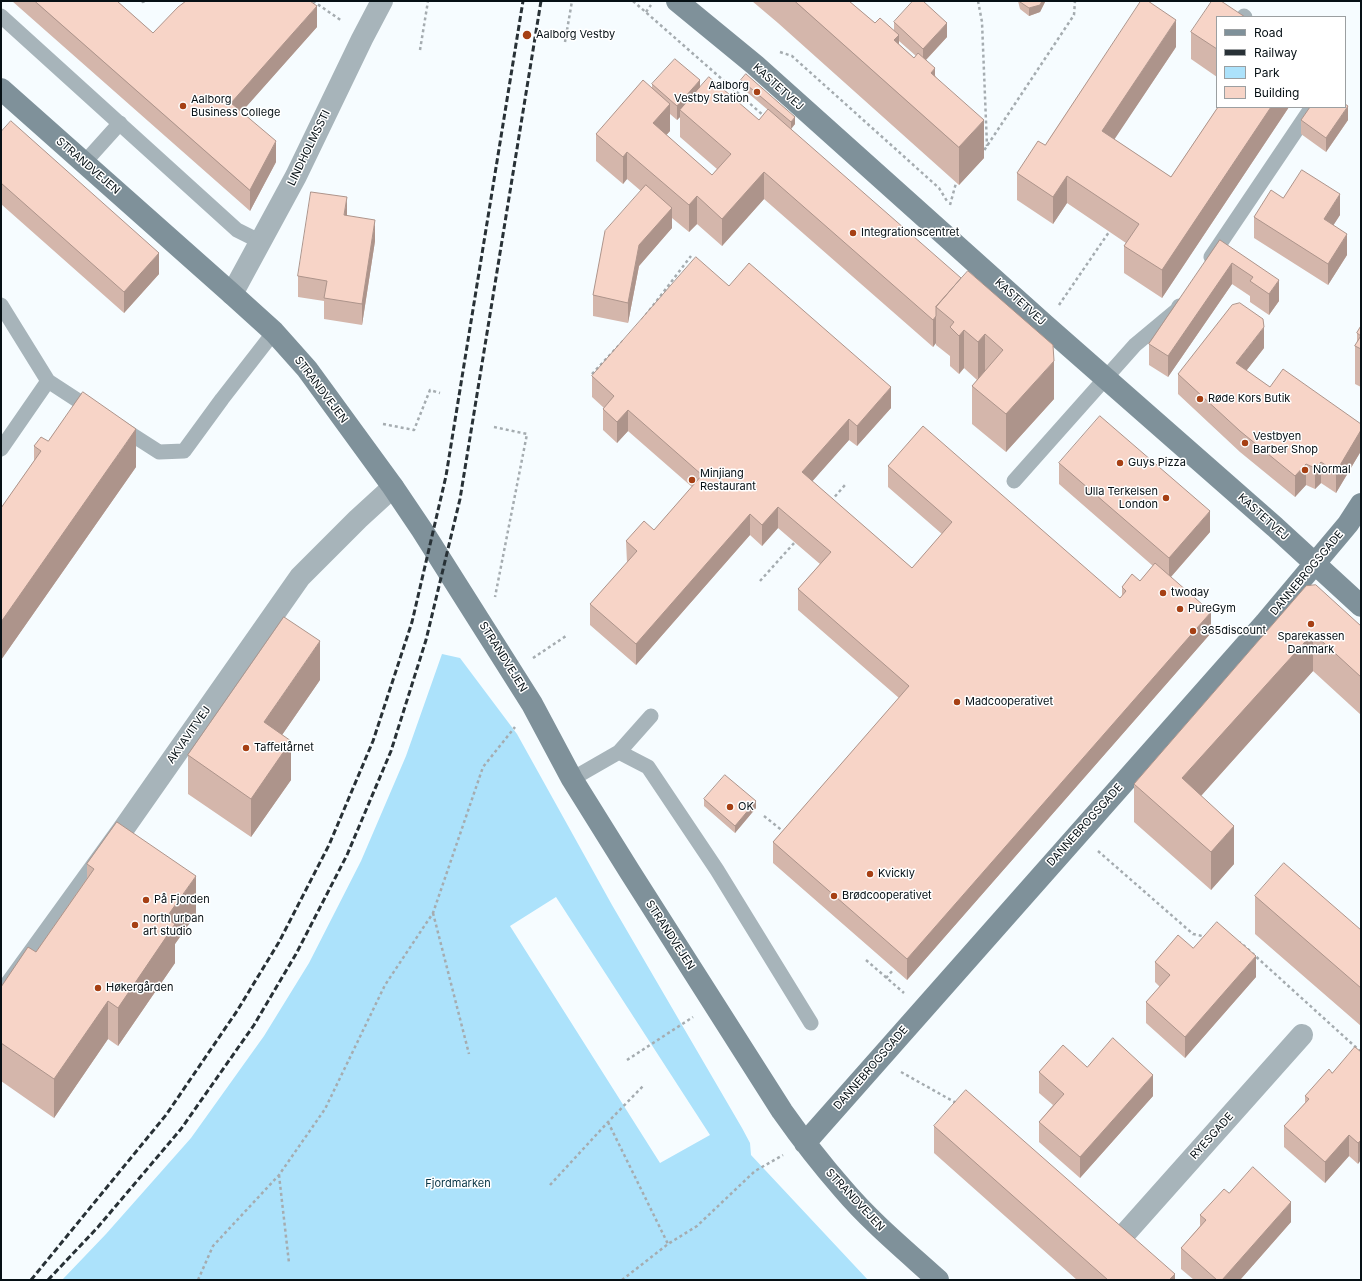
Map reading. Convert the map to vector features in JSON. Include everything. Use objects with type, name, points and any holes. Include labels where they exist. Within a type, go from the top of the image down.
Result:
[{"type":"street","name":"LINDHOLMSSTI","points":[[232,294],[296,176],[382,1]]},
{"type":"street","name":"KASTETVEJ","points":[[677,1],[755,65],[1105,378],[1270,522],[1361,606]]},
{"type":"street","name":"STRANDVEJEN","points":[[1,89],[274,332],[306,369],[393,487],[475,613],[532,704],[572,779],[782,1111],[805,1143],[853,1200],[938,1280]]},
{"type":"street","name":"AKVAVITVEJ","points":[[1,998],[122,831],[300,576],[393,487]]},
{"type":"street","name":"DANNEBROGSGADE","points":[[805,1143],[1260,628],[1348,524],[1361,504]]},
{"type":"street","name":"RYESGADE","points":[[1122,1237],[1302,1035]]},
{"type":"street","points":[[1105,1221],[1139,1251]]},
{"type":"lane","points":[[1,16],[237,230],[261,242]]},
{"type":"lane","points":[[1203,270],[1311,108]]},
{"type":"lane","points":[[84,163],[120,123]]},
{"type":"lane","points":[[1014,481],[1135,345],[1177,310],[1185,296]]},
{"type":"lane","points":[[1,305],[48,381],[160,452],[184,451],[274,332]]},
{"type":"lane","points":[[1,448],[48,381]]},
{"type":"lane","points":[[572,779],[619,752],[651,716]]},
{"type":"lane","points":[[619,752],[648,767],[717,870],[811,1023]]},
{"type":"path","points":[[313,1],[337,17],[362,39]]},
{"type":"path","points":[[420,50],[428,1]]},
{"type":"path","points":[[565,42],[572,1]]},
{"type":"path","points":[[633,1],[737,93]]},
{"type":"path","points":[[978,1],[982,22],[987,147]]},
{"type":"path","points":[[981,155],[1074,15],[1075,1]]},
{"type":"path","points":[[646,12],[654,2]]},
{"type":"path","points":[[1073,285],[1109,232]]},
{"type":"path","points":[[641,321],[691,256]]},
{"type":"path","points":[[592,374],[626,338]]},
{"type":"path","points":[[383,424],[414,430],[430,390],[440,393]]},
{"type":"path","points":[[494,427],[527,434],[495,602]]},
{"type":"path","points":[[827,505],[845,485]]},
{"type":"path","points":[[760,581],[795,542]]},
{"type":"path","points":[[532,659],[566,636]]},
{"type":"path","points":[[198,1280],[213,1246],[279,1175],[325,1109],[385,985],[433,913],[483,767],[532,704]]},
{"type":"path","points":[[764,816],[787,835]]},
{"type":"path","points":[[1078,833],[1193,934],[1214,938]]},
{"type":"path","points":[[433,913],[469,1054]]},
{"type":"path","points":[[1234,942],[1241,943],[1361,1052]]},
{"type":"path","points":[[866,960],[922,1010]]},
{"type":"path","points":[[886,978],[894,969]]},
{"type":"path","points":[[627,1060],[714,1003]]},
{"type":"path","points":[[878,1059],[960,1105]]},
{"type":"path","points":[[550,1185],[608,1122],[644,1086]]},
{"type":"path","points":[[608,1122],[668,1244]]},
{"type":"path","points":[[622,1280],[668,1244],[696,1226],[755,1170],[805,1143]]},
{"type":"path","points":[[279,1175],[289,1263]]},
{"type":"green space","name":"Fjordmarken","points":[[442,654],[460,658],[517,734],[612,905],[742,1128],[750,1143],[751,1155],[868,1280],[62,1280],[106,1234],[191,1138],[264,1036],[309,963],[361,861],[406,756]],"holes":[[[556,897],[710,1135],[660,1163],[510,926]]]},
{"type":"building","points":[[35,1],[117,1],[153,33],[178,7],[186,1],[310,1],[317,6],[231,103],[276,141],[250,190]]},
{"type":"building","points":[[795,1],[849,1],[875,23],[880,18],[899,35],[894,40],[914,58],[918,53],[935,68],[931,73],[984,120],[959,147]]},
{"type":"building","points":[[913,1],[923,1],[947,23],[923,49],[894,22]]},
{"type":"building","points":[[1020,1],[1042,1],[1040,5],[1029,8]]},
{"type":"building","points":[[1141,1],[1148,1],[1176,20],[1102,131],[1171,177],[1217,108],[1270,108],[1162,270],[1124,246],[1139,224],[1067,176],[1053,197],[1017,173],[1038,141],[1045,145]]},
{"type":"building","points":[[1212,1],[1221,1],[1244,16],[1216,16],[1216,48],[1191,32]]},
{"type":"building","points":[[675,59],[700,80],[677,106],[652,84]]},
{"type":"building","points":[[746,74],[795,117],[791,122],[741,80]]},
{"type":"building","points":[[709,77],[759,120],[768,109],[961,278],[936,307],[936,316],[933,320],[764,172],[722,219],[697,196],[689,205],[627,152],[623,157],[596,134],[643,80],[670,104],[653,123],[712,175],[731,154],[680,110]]},
{"type":"building","points":[[1346,105],[1348,106],[1326,138],[1301,120],[1309,108],[1346,108]]},
{"type":"building","points":[[11,121],[159,253],[124,292],[1,183],[1,132]]},
{"type":"building","points":[[1302,170],[1340,194],[1324,219],[1347,234],[1328,264],[1254,217],[1271,190],[1283,198]]},
{"type":"building","points":[[646,185],[672,208],[639,245],[628,303],[593,295],[605,231]]},
{"type":"building","points":[[311,192],[347,197],[344,215],[375,220],[362,304],[324,298],[327,281],[298,276]]},
{"type":"building","points":[[1220,240],[1279,280],[1269,294],[1250,281],[1253,277],[1232,263],[1168,356],[1149,344]]},
{"type":"building","points":[[696,257],[729,286],[749,263],[891,387],[857,426],[849,419],[802,472],[912,568],[952,522],[888,466],[923,426],[1120,598],[1126,591],[1122,587],[1132,574],[1140,581],[1155,563],[1211,612],[907,959],[773,842],[909,686],[798,589],[831,552],[778,507],[762,525],[750,514],[636,644],[590,604],[637,551],[626,541],[644,521],[654,530],[702,475],[628,410],[617,422],[603,409],[614,396],[592,376]]},
{"type":"building","points":[[968,271],[1053,345],[1054,361],[1006,414],[972,386],[1003,350],[985,334],[978,342],[964,330],[959,336],[950,327],[954,322],[936,307]]},
{"type":"building","points":[[1240,303],[1263,319],[1264,327],[1236,363],[1270,387],[1283,369],[1361,424],[1361,430],[1336,472],[1321,462],[1315,468],[1306,464],[1295,476],[1240,431],[1178,374],[1232,305]]},
{"type":"building","points":[[1361,326],[1361,336],[1357,333]]},
{"type":"building","points":[[1361,336],[1361,349],[1355,346]]},
{"type":"building","points":[[83,392],[136,429],[1,622],[1,508],[41,451],[34,446],[41,437],[48,441]]},
{"type":"building","points":[[1100,416],[1210,511],[1169,558],[1059,463]]},
{"type":"building","points":[[1316,585],[1361,626],[1361,677],[1313,633],[1182,778],[1234,826],[1211,852],[1134,784],[1306,586]]},
{"type":"building","points":[[284,617],[320,641],[264,722],[291,741],[251,799],[188,755]]},
{"type":"building","name":"OK","points":[[725,775],[756,801],[735,826],[704,799]]},
{"type":"building","name":"Høkergården","points":[[117,822],[196,876],[166,918],[175,924],[118,1008],[108,1001],[54,1079],[1,1043],[1,987],[28,947],[36,952],[94,869],[87,864]]},
{"type":"building","points":[[1284,863],[1361,930],[1361,988],[1255,896]]},
{"type":"building","points":[[1217,922],[1256,956],[1185,1037],[1146,1002],[1170,975],[1155,962],[1178,935],[1193,948]]},
{"type":"building","points":[[1113,1038],[1153,1075],[1080,1157],[1039,1122],[1064,1094],[1039,1072],[1063,1045],[1087,1067]]},
{"type":"building","points":[[1355,1047],[1361,1052],[1361,1140],[1358,1143],[1349,1135],[1325,1162],[1284,1126],[1309,1099],[1305,1096],[1329,1069],[1332,1073]]},
{"type":"building","points":[[966,1090],[1175,1274],[1169,1280],[1108,1280],[934,1126]]},
{"type":"building","points":[[1253,1167],[1291,1202],[1222,1280],[1217,1280],[1181,1248],[1206,1220],[1200,1215],[1224,1189],[1229,1193]]},
{"type":"railway","points":[[31,1280],[166,1115],[237,1011],[279,942],[329,845],[373,741],[412,622],[446,476],[523,1]]},
{"type":"railway","points":[[48,1280],[98,1227],[181,1129],[254,1025],[296,954],[347,855],[391,751],[426,640],[460,499],[541,1]]},
{"type":"place","name":"Aalborg Vestby","points":[[527,35]]},
{"type":"place","name":"Aalborg Vestby Station","points":[[757,92]]},
{"type":"place","name":"Aalborg Business College","points":[[183,106]]},
{"type":"place","name":"Integrationscentret","points":[[853,233]]},
{"type":"place","name":"Røde Kors Butik","points":[[1200,399]]},
{"type":"place","name":"Vestbyen Barber Shop","points":[[1245,443]]},
{"type":"place","name":"Guys Pizza","points":[[1120,463]]},
{"type":"place","name":"Normal","points":[[1305,470]]},
{"type":"place","name":"Minjiang Restaurant","points":[[692,480]]},
{"type":"place","name":"Ulla Terkelsen London","points":[[1166,498]]},
{"type":"place","name":"twoday","points":[[1163,593]]},
{"type":"place","name":"PureGym","points":[[1180,609]]},
{"type":"place","name":"Sparekassen Danmark","points":[[1311,624]]},
{"type":"place","name":"365discount","points":[[1193,631]]},
{"type":"place","name":"Madcooperativet","points":[[957,702]]},
{"type":"place","name":"Taffeltårnet","points":[[246,748]]},
{"type":"place","name":"OK","points":[[730,807]]},
{"type":"place","name":"Kvickly","points":[[870,874]]},
{"type":"place","name":"Brødcooperativet","points":[[834,896]]},
{"type":"place","name":"På Fjorden","points":[[146,900]]},
{"type":"place","name":"north urban art studio","points":[[135,925]]},
{"type":"place","name":"Høkergården","points":[[98,988]]}]
